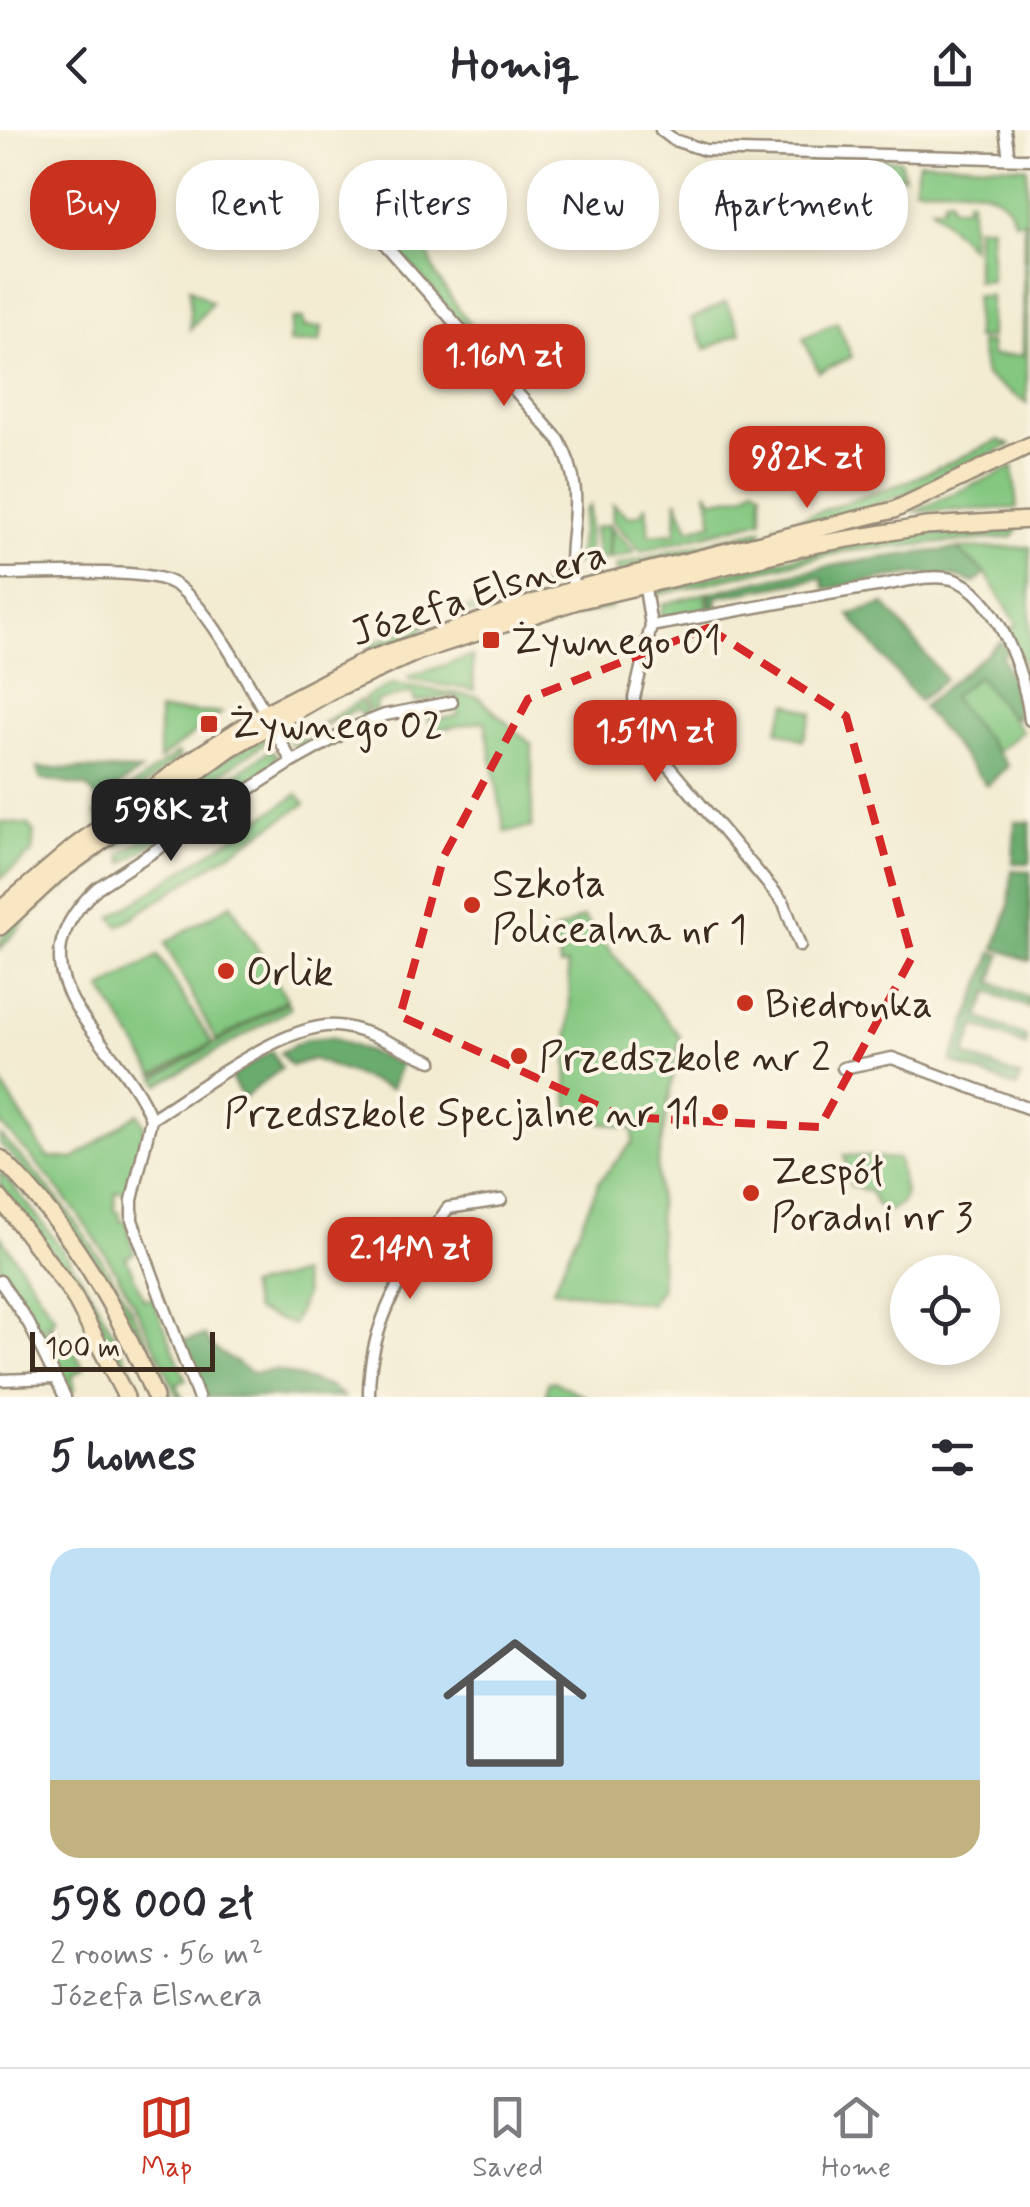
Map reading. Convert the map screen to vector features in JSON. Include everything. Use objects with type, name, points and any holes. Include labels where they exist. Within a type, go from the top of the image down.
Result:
[{"type":"street","points":[[662,130],[674,140],[705,150],[1030,159]]},
{"type":"street","points":[[1005,130],[1010,158]]},
{"type":"street","points":[[390,250],[559,440],[574,472],[578,499],[569,555],[575,595]]},
{"type":"street","name":"Józefa Elsnera","points":[[0,910],[118,813],[266,719],[409,643],[894,510],[1030,445]]},
{"type":"street","name":"Józefa Elsnera","points":[[643,578],[889,531],[1030,520]]},
{"type":"street","points":[[0,574],[170,581],[189,593],[207,614],[292,762]]},
{"type":"street","points":[[643,578],[651,626],[634,698],[638,730],[784,903],[800,946]]},
{"type":"street","points":[[651,626],[852,590],[934,578],[956,580],[970,588],[1012,647],[1027,689],[1030,720]]},
{"type":"street","points":[[151,1119],[63,990],[57,959],[63,929],[77,906],[97,888],[292,762],[371,720],[452,702]]},
{"type":"street","name":"Józefa Elsnera","points":[[0,927],[56,875],[266,719]]},
{"type":"street","points":[[198,1397],[132,1220],[132,1200],[151,1119],[290,1036],[316,1027],[358,1031],[432,1061]]},
{"type":"street","points":[[843,1068],[892,1058],[1030,1109]]},
{"type":"street","points":[[0,1158],[41,1202],[98,1281],[155,1397]]},
{"type":"street","points":[[0,1198],[72,1293],[126,1397]]},
{"type":"street","points":[[369,1397],[372,1346],[382,1313],[407,1267],[448,1208],[501,1200]]},
{"type":"street","points":[[0,1282],[29,1324],[65,1397]]},
{"type":"street","points":[[0,1380],[56,1378]]},
{"type":"highlighted area","points":[[708,628],[846,716],[912,957],[820,1127],[623,1117],[400,1016],[444,856],[528,699]]},
{"type":"green space","points":[[919,161],[1027,167],[1027,403],[985,376],[979,342],[990,343],[991,356],[1023,355],[1024,221],[1014,221],[1009,208],[987,192],[914,187]]},
{"type":"green space","points":[[950,198],[952,207],[966,207],[967,200],[971,200],[971,248],[931,207],[943,207],[944,199]]},
{"type":"green space","points":[[976,226],[991,226],[991,281],[976,281]]},
{"type":"green space","points":[[398,250],[427,250],[436,276],[478,336],[475,339]]},
{"type":"green space","points":[[190,288],[212,303],[190,329]]},
{"type":"green space","points":[[975,296],[990,296],[990,338],[975,338]]},
{"type":"green space","points":[[726,302],[741,333],[706,349],[691,319]]},
{"type":"green space","points":[[292,319],[303,319],[304,327],[322,327],[320,342],[289,343]]},
{"type":"green space","points":[[837,322],[852,357],[819,372],[803,338]]},
{"type":"green space","points":[[999,440],[1010,445],[893,499],[825,522],[777,526],[906,482]]},
{"type":"green space","points":[[1013,467],[1017,508],[913,512]]},
{"type":"green space","points":[[755,486],[762,491],[762,520],[641,551],[612,520],[613,504],[628,516],[639,515],[646,506],[649,535],[676,533],[677,499],[689,529],[713,523],[707,491],[714,500],[745,495]]},
{"type":"green space","points":[[589,506],[588,560],[576,564],[584,511]]},
{"type":"green space","points":[[609,525],[607,559],[603,560],[597,555],[594,528]]},
{"type":"green space","points":[[611,527],[634,551],[634,553],[609,559]]},
{"type":"green space","points":[[763,529],[760,537],[617,574],[615,566]]},
{"type":"green space","points":[[1018,529],[1013,537],[845,551],[656,595],[661,587],[877,538]]},
{"type":"green space","points":[[1030,547],[1030,679],[1009,630],[1017,624],[986,574],[957,549]]},
{"type":"green space","points":[[957,549],[986,574],[975,583],[920,575],[825,589],[822,578],[716,597],[717,608],[711,609],[709,593],[740,585],[863,560]]},
{"type":"green space","points":[[563,579],[561,585],[481,613],[463,614],[461,610]]},
{"type":"green space","points":[[706,593],[708,610],[665,617],[661,614],[663,604]]},
{"type":"green space","points":[[609,597],[611,607],[505,634]]},
{"type":"green space","points":[[885,604],[945,679],[919,701],[849,615]]},
{"type":"green space","points":[[429,621],[420,633],[369,653],[368,645]]},
{"type":"green space","points":[[1001,641],[1008,651],[1002,656],[1014,688],[1017,718],[1008,714],[978,676],[952,697],[1008,766],[987,786],[922,707]]},
{"type":"green space","points":[[472,656],[474,690],[409,680],[408,677]]},
{"type":"green space","points":[[978,675],[1022,731],[997,752],[951,696]]},
{"type":"green space","points":[[393,684],[478,697],[532,745],[532,827],[505,832],[485,721],[436,730],[428,720],[429,713],[433,720],[458,716],[456,696],[415,702],[412,692],[375,702],[376,710],[370,712],[364,698]]},
{"type":"green space","points":[[361,700],[367,714],[362,716],[357,709],[342,717],[345,725],[341,727],[336,719],[303,738],[307,746],[289,744]]},
{"type":"green space","points":[[788,703],[813,713],[803,740],[777,730]]},
{"type":"green space","points":[[159,711],[221,713],[159,760]]},
{"type":"green space","points":[[261,738],[269,740],[118,846],[113,839],[192,779]]},
{"type":"green space","points":[[270,750],[277,755],[271,767],[124,863],[121,855]]},
{"type":"green space","points":[[177,753],[180,757],[100,822],[96,814]]},
{"type":"green space","points":[[37,768],[141,771],[98,801],[87,787],[40,779]]},
{"type":"green space","points":[[298,794],[305,804],[119,926],[112,917]]},
{"type":"green space","points":[[0,822],[29,825],[34,833],[32,853],[0,879]]},
{"type":"green space","points":[[1015,822],[1030,822],[1030,863],[1013,863]]},
{"type":"green space","points":[[102,846],[107,853],[31,914],[0,949],[3,936],[25,907]]},
{"type":"green space","points":[[1012,870],[1030,871],[1030,961],[995,948],[1009,907]]},
{"type":"green space","name":"Orlik","points":[[231,904],[287,999],[216,1041],[165,943]]},
{"type":"green space","points":[[583,917],[680,1036],[657,1167],[661,1288],[650,1304],[553,1289],[600,1180],[633,1142],[633,1129],[570,1116],[569,983],[567,965],[560,966],[554,932]]},
{"type":"green space","points":[[993,952],[1001,955],[992,982],[1029,997],[1029,1008],[989,992],[979,1017],[1026,1036],[1026,1046],[976,1026],[965,1055],[1021,1077],[1017,1088],[951,1062]]},
{"type":"green space","name":"Orlik","points":[[158,956],[212,1043],[155,1075],[102,989]]},
{"type":"green space","points":[[287,1002],[291,1008],[160,1084],[156,1078]]},
{"type":"green space","points":[[330,1037],[397,1063],[403,1057],[391,1089],[313,1059],[291,1066],[280,1053],[307,1039]]},
{"type":"green space","points":[[272,1051],[281,1069],[243,1098],[230,1077]]},
{"type":"green space","points":[[0,1081],[47,1157],[74,1159],[138,1113],[145,1127],[128,1192],[116,1191],[114,1211],[120,1212],[120,1221],[126,1221],[134,1253],[126,1257],[144,1300],[152,1297],[186,1380],[177,1384],[182,1397],[178,1397],[142,1319],[104,1252],[58,1189],[0,1124]]},
{"type":"green space","points":[[0,1135],[53,1194],[99,1257],[139,1324],[171,1397],[165,1397],[133,1328],[95,1263],[0,1144]]},
{"type":"green space","points":[[844,1155],[898,1159],[905,1193],[901,1204],[888,1211],[877,1206],[871,1192],[851,1186]]},
{"type":"green space","points":[[0,1171],[43,1223],[99,1306],[143,1397],[136,1397],[84,1294],[0,1184]]},
{"type":"green space","points":[[464,1225],[464,1257],[457,1270],[427,1280],[420,1275],[451,1227]]},
{"type":"green space","points":[[0,1235],[56,1319],[38,1330],[0,1270]]},
{"type":"green space","points":[[300,1274],[305,1294],[293,1325],[255,1311],[248,1287]]},
{"type":"green space","points":[[52,1326],[65,1347],[71,1345],[84,1369],[72,1376],[75,1389],[69,1392],[40,1333]]},
{"type":"green space","points":[[205,1336],[212,1347],[252,1373],[277,1370],[330,1387],[344,1397],[207,1397],[184,1340]]},
{"type":"green space","points":[[554,1381],[586,1397],[546,1397],[548,1382]]},
{"type":"place","name":"Żywnego 01","points":[[491,640]]},
{"type":"place","name":"Żywnego 02","points":[[209,724]]},
{"type":"place","name":"Szkoła Policealna nr 1","points":[[472,905]]},
{"type":"place","name":"Orlik","points":[[226,971]]},
{"type":"place","name":"Biedronka","points":[[745,1003]]},
{"type":"place","name":"Przedszkole nr 2","points":[[519,1056]]},
{"type":"place","name":"Przedszkole Specjalne nr 11","points":[[720,1112]]},
{"type":"place","name":"Zespół Poradni nr 3","points":[[751,1193]]}]
